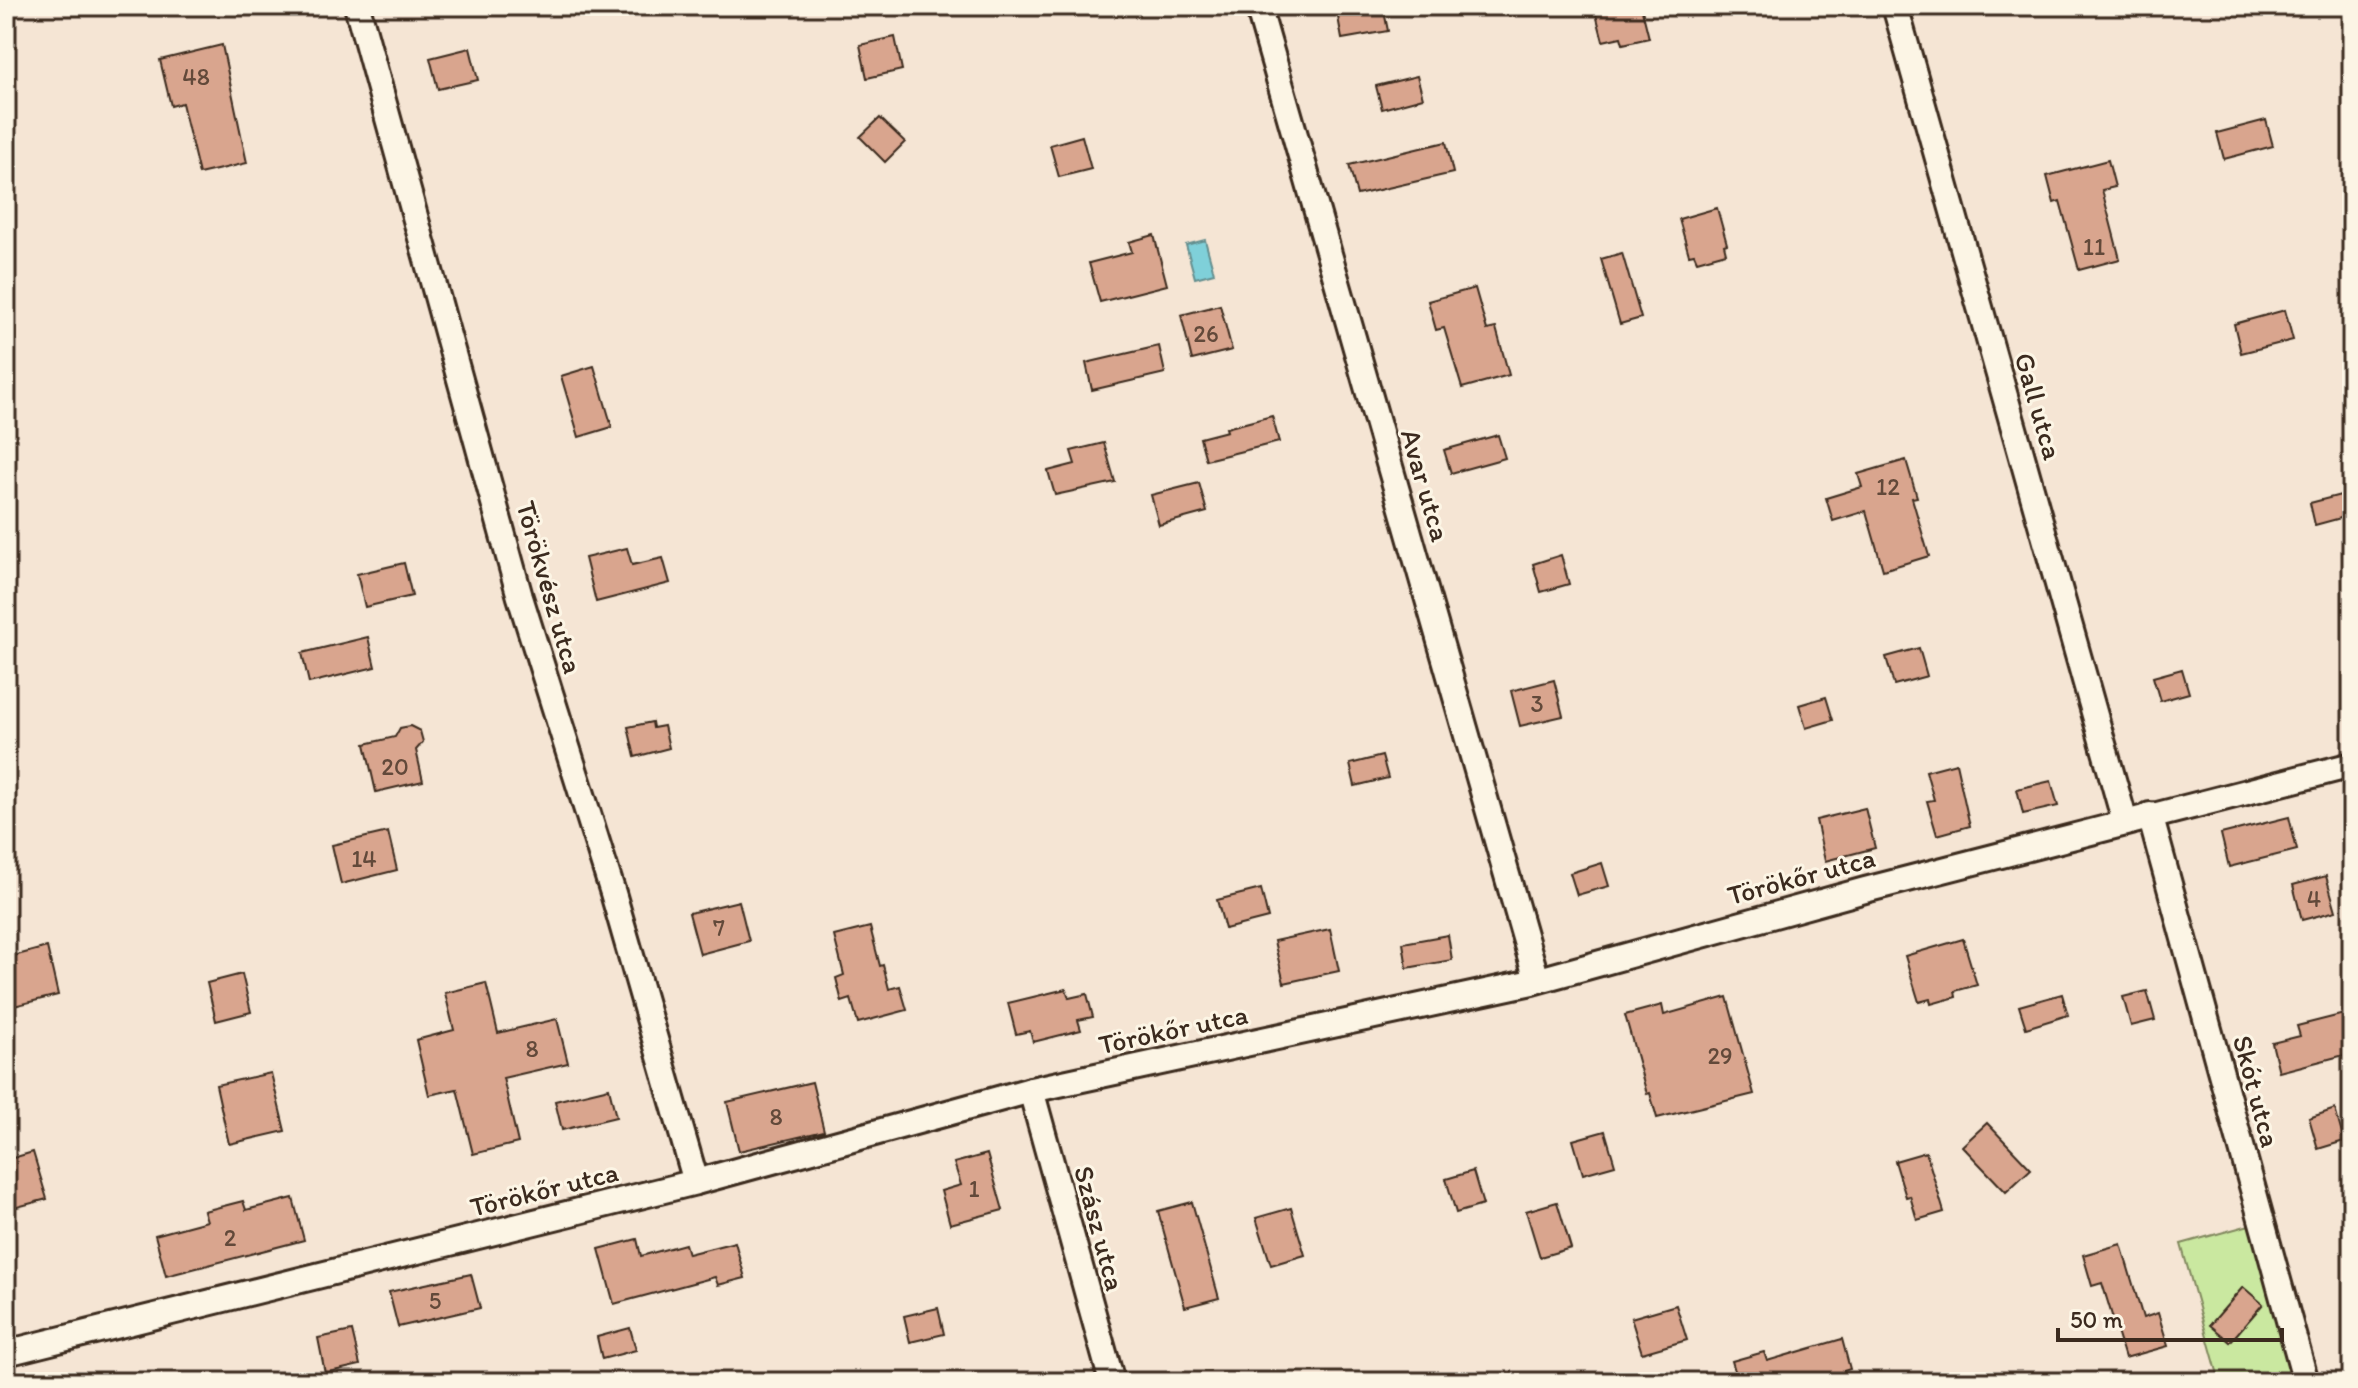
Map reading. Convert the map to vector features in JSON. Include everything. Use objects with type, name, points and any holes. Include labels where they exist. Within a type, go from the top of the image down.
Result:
[{"type":"street","name":"Törökvész utca","points":[[357,6],[520,597],[613,893],[696,1182]]},
{"type":"street","name":"Avar utca","points":[[1258,6],[1537,980]]},
{"type":"street","name":"Gall utca","points":[[1895,6],[2125,822]]},
{"type":"street","name":"Törökőr utca","points":[[6,1353],[696,1182],[1031,1090],[1537,980],[2150,815],[2352,765]]},
{"type":"street","name":"Skót utca","points":[[2150,815],[2306,1382]]},
{"type":"street","name":"Szász utca","points":[[1031,1090],[1112,1382]]},
{"type":"green space","points":[[2253,1224],[2295,1382],[2220,1382],[2181,1244]]},
{"type":"water","points":[[1205,240],[1214,273],[1195,278],[1186,245]]},
{"type":"building","points":[[1336,6],[1383,6],[1388,31],[1342,39]]},
{"type":"building","points":[[1641,6],[1649,38],[1623,44],[1621,37],[1603,41],[1596,14]]},
{"type":"building","points":[[895,37],[902,70],[867,78],[860,45]]},
{"type":"building","points":[[222,45],[247,163],[199,174],[182,103],[171,106],[160,60]]},
{"type":"building","points":[[470,48],[478,80],[438,89],[430,58]]},
{"type":"building","points":[[1417,76],[1423,98],[1382,109],[1376,86]]},
{"type":"building","points":[[880,118],[905,142],[885,162],[860,137]]},
{"type":"building","points":[[2266,120],[2273,146],[2224,159],[2217,133]]},
{"type":"building","points":[[1082,136],[1091,169],[1059,177],[1050,145]]},
{"type":"building","points":[[1446,142],[1453,173],[1357,195],[1349,165]]},
{"type":"building","points":[[2108,160],[2115,187],[2102,190],[2120,259],[2079,270],[2060,201],[2054,203],[2047,176]]},
{"type":"building","points":[[1717,208],[1727,244],[1724,245],[1726,253],[1697,261],[1694,254],[1689,255],[1679,219]]},
{"type":"building","points":[[1154,235],[1167,285],[1100,302],[1089,263],[1132,252],[1129,242]]},
{"type":"building","points":[[1622,253],[1641,318],[1620,324],[1601,259]]},
{"type":"building","points":[[1475,288],[1487,330],[1496,328],[1509,375],[1462,388],[1444,328],[1436,330],[1428,301]]},
{"type":"building","points":[[1220,305],[1232,350],[1192,360],[1181,315]]},
{"type":"building","points":[[2285,310],[2293,340],[2241,353],[2234,324]]},
{"type":"building","points":[[1159,346],[1165,373],[1092,390],[1086,363]]},
{"type":"building","points":[[594,366],[612,427],[579,437],[561,376]]},
{"type":"building","points":[[1272,416],[1279,442],[1206,460],[1200,438]]},
{"type":"building","points":[[1498,435],[1505,458],[1451,473],[1444,450]]},
{"type":"building","points":[[1104,443],[1115,482],[1055,495],[1048,471],[1075,464],[1071,451]]},
{"type":"building","points":[[1906,460],[1917,497],[1912,498],[1929,556],[1883,570],[1866,511],[1833,521],[1826,498],[1862,487],[1858,474]]},
{"type":"building","points":[[1199,483],[1207,512],[1159,525],[1151,495]]},
{"type":"building","points":[[2352,492],[2352,515],[2315,525],[2310,503]]},
{"type":"building","points":[[627,548],[632,565],[663,558],[670,583],[596,602],[585,558]]},
{"type":"building","points":[[1561,555],[1569,584],[1541,592],[1533,564]]},
{"type":"building","points":[[404,563],[412,596],[365,607],[357,574]]},
{"type":"building","points":[[368,637],[375,667],[309,683],[302,653]]},
{"type":"building","points":[[1919,648],[1927,676],[1894,685],[1886,657]]},
{"type":"building","points":[[2182,669],[2189,693],[2160,701],[2153,677]]},
{"type":"building","points":[[1554,680],[1563,716],[1520,726],[1511,691]]},
{"type":"building","points":[[1826,697],[1833,720],[1806,728],[1799,705]]},
{"type":"building","points":[[652,722],[653,728],[664,726],[669,748],[635,757],[628,727]]},
{"type":"building","points":[[410,726],[420,731],[423,742],[416,750],[423,781],[376,792],[365,744],[395,737],[400,728]]},
{"type":"building","points":[[1382,756],[1388,778],[1355,786],[1350,764]]},
{"type":"building","points":[[1956,763],[1970,826],[1937,835],[1927,801],[1934,800],[1926,771]]},
{"type":"building","points":[[2051,781],[2058,806],[2023,814],[2017,789]]},
{"type":"building","points":[[1865,808],[1875,848],[1825,861],[1816,820]]},
{"type":"building","points":[[2289,817],[2297,850],[2229,867],[2221,834]]},
{"type":"building","points":[[388,832],[397,870],[341,884],[332,845]]},
{"type":"building","points":[[1602,863],[1609,886],[1577,895],[1570,873]]},
{"type":"building","points":[[2326,876],[2336,911],[2302,920],[2293,885]]},
{"type":"building","points":[[1261,889],[1268,918],[1225,929],[1217,900]]},
{"type":"building","points":[[739,901],[749,941],[700,954],[689,913]]},
{"type":"building","points":[[870,927],[889,989],[900,986],[907,1010],[858,1023],[851,999],[842,1002],[836,978],[844,975],[834,936]]},
{"type":"building","points":[[1330,929],[1339,971],[1284,983],[1274,941]]},
{"type":"building","points":[[1448,935],[1452,960],[1407,968],[1403,943]]},
{"type":"building","points":[[1963,939],[1977,985],[1955,991],[1956,997],[1931,1004],[1930,999],[1919,1002],[1905,956]]},
{"type":"building","points":[[47,947],[58,995],[6,1008],[6,958]]},
{"type":"building","points":[[242,974],[251,1012],[216,1021],[207,983]]},
{"type":"building","points":[[486,983],[498,1033],[557,1019],[568,1063],[503,1078],[518,1143],[473,1154],[457,1089],[429,1095],[416,1040],[454,1030],[445,993]]},
{"type":"building","points":[[1066,989],[1069,998],[1087,994],[1093,1017],[1078,1020],[1081,1030],[1033,1042],[1030,1031],[1016,1034],[1008,1003]]},
{"type":"building","points":[[2147,991],[2155,1020],[2131,1026],[2123,997]]},
{"type":"building","points":[[2062,994],[2068,1015],[2026,1028],[2019,1006]]},
{"type":"building","points":[[1727,997],[1754,1094],[1657,1118],[1650,1093],[1647,1094],[1625,1015],[1662,1005],[1664,1015]]},
{"type":"building","points":[[2352,1012],[2352,1053],[2279,1072],[2272,1043],[2300,1036],[2297,1026]]},
{"type":"building","points":[[271,1073],[285,1131],[229,1144],[216,1085]]},
{"type":"building","points":[[812,1082],[824,1131],[739,1151],[727,1102]]},
{"type":"building","points":[[609,1088],[616,1117],[562,1130],[555,1101]]},
{"type":"building","points":[[2335,1109],[2344,1141],[2318,1149],[2309,1118]]},
{"type":"building","points":[[1987,1123],[2031,1169],[2006,1192],[1962,1146]]},
{"type":"building","points":[[1605,1131],[1615,1165],[1583,1174],[1573,1140]]},
{"type":"building","points":[[33,1152],[47,1199],[6,1210],[6,1160]]},
{"type":"building","points":[[1926,1152],[1944,1212],[1917,1220],[1895,1161]]},
{"type":"building","points":[[987,1154],[1003,1210],[950,1224],[941,1191],[961,1185],[954,1163]]},
{"type":"building","points":[[1473,1171],[1483,1205],[1456,1213],[1446,1179]]},
{"type":"building","points":[[293,1198],[304,1240],[166,1276],[155,1235],[207,1221],[204,1211],[243,1201],[246,1210]]},
{"type":"building","points":[[1192,1202],[1219,1298],[1185,1307],[1158,1211]]},
{"type":"building","points":[[1557,1202],[1571,1248],[1540,1257],[1526,1211]]},
{"type":"building","points":[[1291,1208],[1305,1255],[1271,1265],[1256,1218]]},
{"type":"building","points":[[637,1239],[641,1256],[685,1244],[688,1254],[735,1242],[745,1278],[718,1285],[715,1277],[614,1304],[599,1249]]},
{"type":"building","points":[[2121,1244],[2143,1318],[2158,1313],[2168,1346],[2125,1358],[2102,1283],[2092,1286],[2083,1255]]},
{"type":"building","points":[[471,1274],[480,1308],[398,1327],[389,1292]]},
{"type":"building","points":[[2243,1287],[2263,1304],[2230,1342],[2210,1325]]},
{"type":"building","points":[[1676,1305],[1687,1340],[1642,1353],[1631,1318]]},
{"type":"building","points":[[938,1308],[944,1334],[910,1342],[904,1316]]},
{"type":"building","points":[[630,1328],[636,1350],[602,1359],[597,1337]]},
{"type":"building","points":[[352,1331],[360,1365],[325,1373],[318,1338]]},
{"type":"building","points":[[1842,1339],[1850,1369],[1844,1371],[1847,1382],[1719,1382],[1718,1376],[1735,1371],[1732,1361],[1764,1352],[1767,1361]]}]
